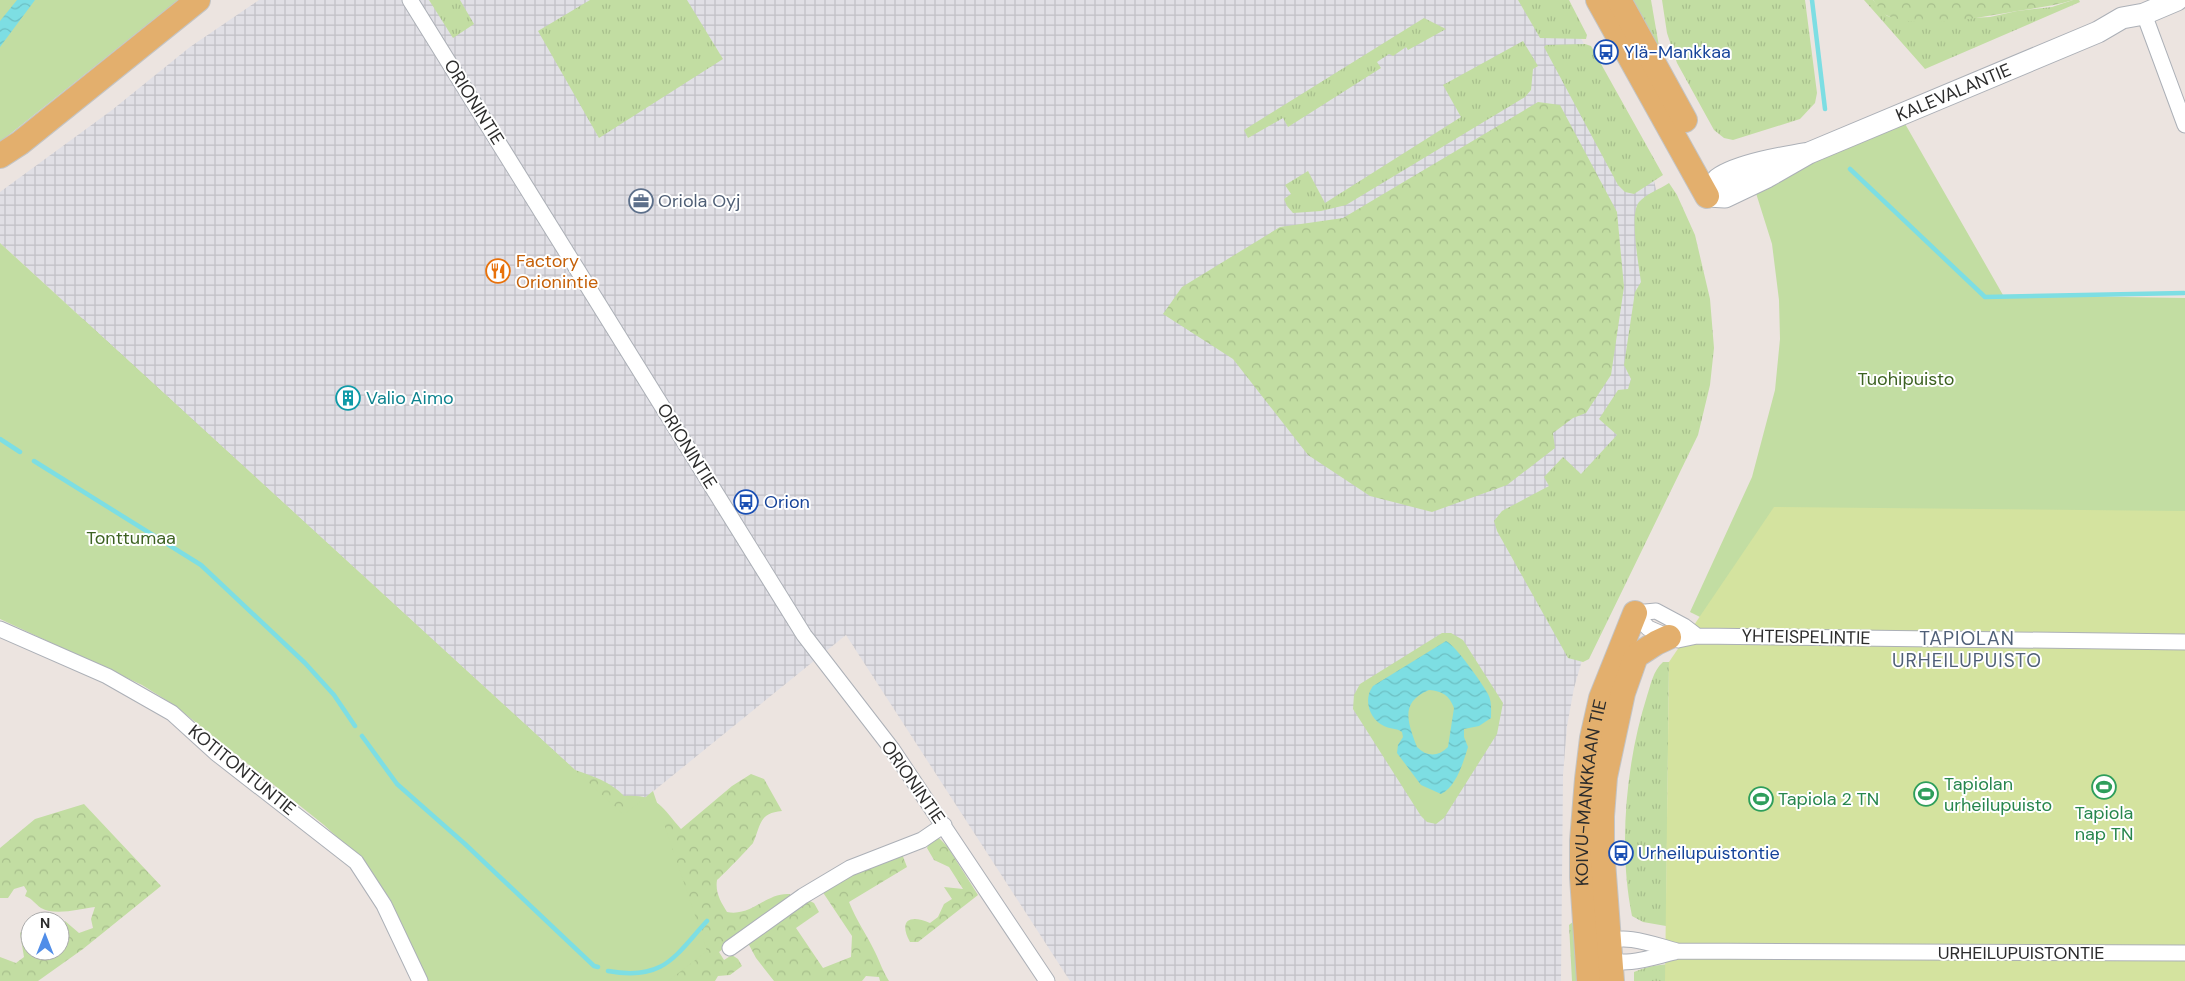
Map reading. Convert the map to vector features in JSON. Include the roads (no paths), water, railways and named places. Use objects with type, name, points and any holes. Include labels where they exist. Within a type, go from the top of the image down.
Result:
[{"type":"main road","points":[[1598,0],[1717,191]]},
{"type":"main road","points":[[1619,0],[1717,191]]},
{"type":"main road","name":"KALEVALANTIE","points":[[1717,191],[1767,177],[1809,153],[2098,32],[2113,22],[2129,16],[2144,14],[2178,0]]},
{"type":"main road","points":[[0,156],[20,143],[199,1]]},
{"type":"main road","name":"KOIVU-MANKKAAN TIE","points":[[1589,981],[1582,877],[1582,841],[1592,738],[1601,698],[1635,613]]},
{"type":"main road","name":"KOIVU-MANKKAAN TIE","points":[[1610,961],[1602,848],[1605,777],[1623,693],[1636,656],[1669,637]]},
{"type":"street","name":"ORIONINTIE","points":[[410,0],[804,635],[892,749],[1047,981]]},
{"type":"street","points":[[2144,14],[2185,125]]},
{"type":"street","points":[[1635,613],[1656,611],[1684,626],[1697,636]]},
{"type":"street","name":"YHTEISPELINTIE","points":[[1635,613],[1648,628],[1678,640],[1697,636],[2185,642]]},
{"type":"street","name":"KOTITONTUNTIE","points":[[0,629],[107,676],[172,713],[216,753],[356,862],[384,905],[420,981]]},
{"type":"street","points":[[730,948],[803,896],[850,868],[913,844],[944,825]]},
{"type":"street","name":"URHEILUPUISTONTIE","points":[[1610,961],[1636,940],[1677,951]]},
{"type":"street","name":"URHEILUPUISTONTIE","points":[[1587,952],[1610,961],[1638,961],[1677,951],[2185,953]]},
{"type":"water","points":[[17,0],[35,0],[0,47],[0,21]]},
{"type":"water","points":[[1446,641],[1456,650],[1475,674],[1489,697],[1491,718],[1479,726],[1464,729],[1464,737],[1468,747],[1455,780],[1446,791],[1441,794],[1421,785],[1397,753],[1398,745],[1403,737],[1402,732],[1384,726],[1371,714],[1368,697],[1373,686]],"holes":[[[1429,690],[1447,697],[1454,708],[1448,747],[1440,753],[1432,755],[1425,753],[1417,747],[1408,714],[1413,701]]]},
{"type":"waterway","points":[[1812,0],[1825,109]]},
{"type":"waterway","points":[[1850,169],[1985,297],[2184,293]]},
{"type":"waterway","points":[[0,439],[20,452]]},
{"type":"waterway","points":[[34,461],[201,565],[305,663],[334,695],[355,726]]},
{"type":"waterway","points":[[362,736],[397,784],[465,844],[594,966],[598,967]]},
{"type":"waterway","points":[[608,971],[627,973],[655,969],[676,955],[707,921]]},
{"type":"place","name":"Ylä-Mankkaa","points":[[1606,52]]},
{"type":"place","name":"Oriola Oyj","points":[[641,201]]},
{"type":"place","name":"Factory Orionintie","points":[[498,271]]},
{"type":"place","name":"Valio Aimo","points":[[348,398]]},
{"type":"place","name":"Orion","points":[[746,502]]},
{"type":"place","name":"Tapiola nap TN","points":[[2104,787]]},
{"type":"place","name":"Tapiolan urheilupuisto","points":[[1926,794]]},
{"type":"place","name":"Tapiola 2 TN","points":[[1761,799]]},
{"type":"place","name":"Urheilupuistontie","points":[[1621,853]]},
{"type":"district","name":"TAPIOLAN URHEILUPUISTO","points":[[1967,649]]},
{"type":"park label","name":"Tuohipuisto","points":[[1906,379]]},
{"type":"park label","name":"Tonttumaa","points":[[131,538]]}]
